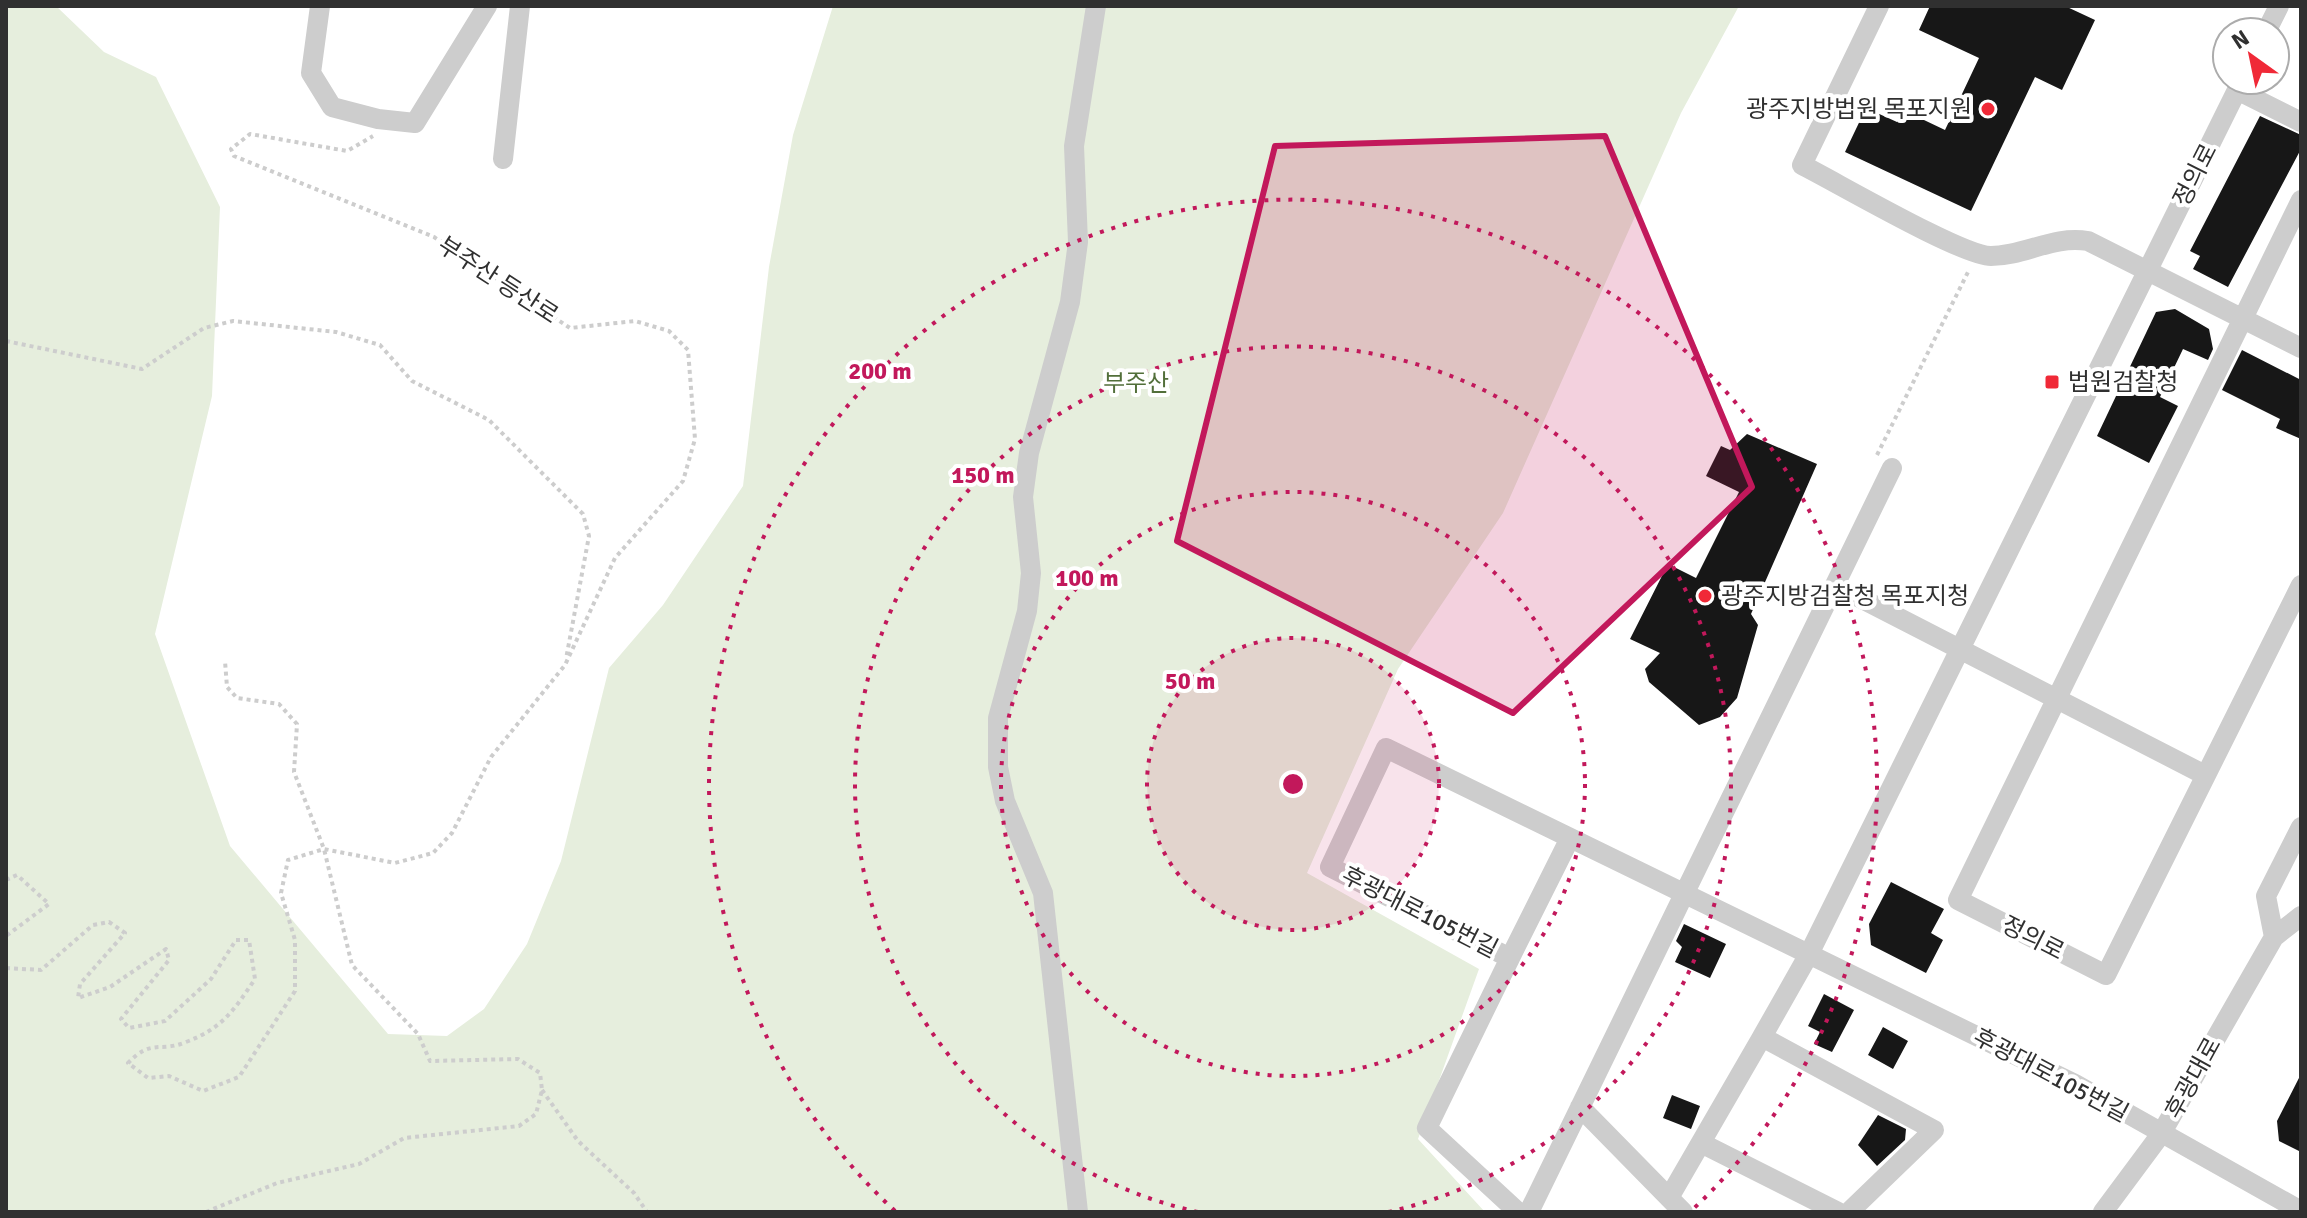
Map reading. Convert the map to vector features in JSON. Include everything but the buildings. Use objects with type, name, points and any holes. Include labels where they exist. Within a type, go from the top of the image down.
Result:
[{"type":"street","points":[[320,6],[311,73],[332,107],[378,119],[415,123],[487,6]]},
{"type":"street","points":[[503,159],[520,6]]},
{"type":"street","points":[[1078,1212],[1043,893],[1005,801],[998,767],[998,730],[1027,611],[1031,573],[1023,497],[1029,453],[1070,302],[1078,242],[1074,146],[1096,6]]},
{"type":"street","points":[[1879,6],[1802,165],[1977,253],[1999,255],[2058,240],[2088,241],[2301,348]]},
{"type":"street","name":"정의로","points":[[1809,954],[2234,96]]},
{"type":"street","points":[[2258,96],[2301,122]]},
{"type":"street","name":"정의로","points":[[2301,200],[1958,900],[2106,975],[2301,585]]},
{"type":"street","points":[[1529,1212],[1835,585],[1883,464]]},
{"type":"street","points":[[1835,585],[2205,775]]},
{"type":"street","name":"후광대로105번길","points":[[1510,958],[1330,867],[1386,748],[2075,1084],[2301,1211]]},
{"type":"street","points":[[2274,937],[2266,896],[2301,827]]},
{"type":"street","name":"후광대로105번길","points":[[1518,1212],[1427,1128],[1570,838]]},
{"type":"street","name":"후광대로","points":[[2103,1212],[2161,1134],[2274,937],[2301,916]]},
{"type":"street","points":[[1580,1107],[1676,1204],[1701,1143],[1809,954]]},
{"type":"street","points":[[1762,1037],[1934,1130],[1849,1212]]},
{"type":"street","points":[[1701,1143],[1838,1212]]},
{"type":"path","name":"부주산 등산로","points":[[324,849],[395,863],[433,853],[452,833],[491,757],[565,665],[615,558],[683,481],[695,439],[688,350],[669,331],[635,321],[570,328],[434,237],[234,156],[231,149],[250,134],[347,151],[372,140],[378,119]]},
{"type":"path","points":[[1883,464],[1977,253]]},
{"type":"path","name":"부주산 등산로","points":[[6,341],[142,369],[204,328],[233,321],[336,332],[380,345],[412,381],[489,420],[583,514],[589,536],[565,665]]},
{"type":"path","points":[[206,1212],[277,1183],[359,1164],[404,1138],[519,1126],[536,1114],[542,1090],[540,1073],[518,1059],[430,1061],[418,1034],[352,965],[324,849],[294,772],[297,724],[279,704],[237,698],[227,687],[225,661]]},
{"type":"path","points":[[6,968],[41,970],[93,925],[109,922],[125,933],[80,984],[78,998],[110,987],[166,949],[169,960],[121,1019],[129,1028],[165,1021],[211,979],[236,940],[249,940],[255,979],[228,1020],[184,1043],[142,1049],[128,1063],[148,1078],[169,1076],[203,1091],[239,1077],[295,991],[295,940],[281,893],[288,860],[324,849]]},
{"type":"path","points":[[6,880],[17,875],[49,904],[6,936]]},
{"type":"path","points":[[542,1090],[578,1141],[634,1193],[647,1212]]},
{"type":"highlighted area","points":[[1605,136],[1752,487],[1513,713],[1177,541],[1275,146]]},
{"type":"green space","name":"부주산","points":[[6,6],[56,6],[104,52],[156,77],[220,207],[212,396],[155,634],[230,846],[388,1034],[447,1036],[484,1009],[527,944],[561,861],[609,668],[663,605],[743,486],[769,267],[793,135],[833,6],[1739,6],[1681,113],[1503,513],[1398,669],[1307,873],[1479,969],[1418,1139],[1485,1212],[6,1212]]},
{"type":"place","name":"광주지방법원 목포지원","points":[[1988,109]]},
{"type":"place","name":"법원검찰청","points":[[2052,382]]},
{"type":"place","name":"광주지방검찰청 목포지청","points":[[1705,596]]}]
